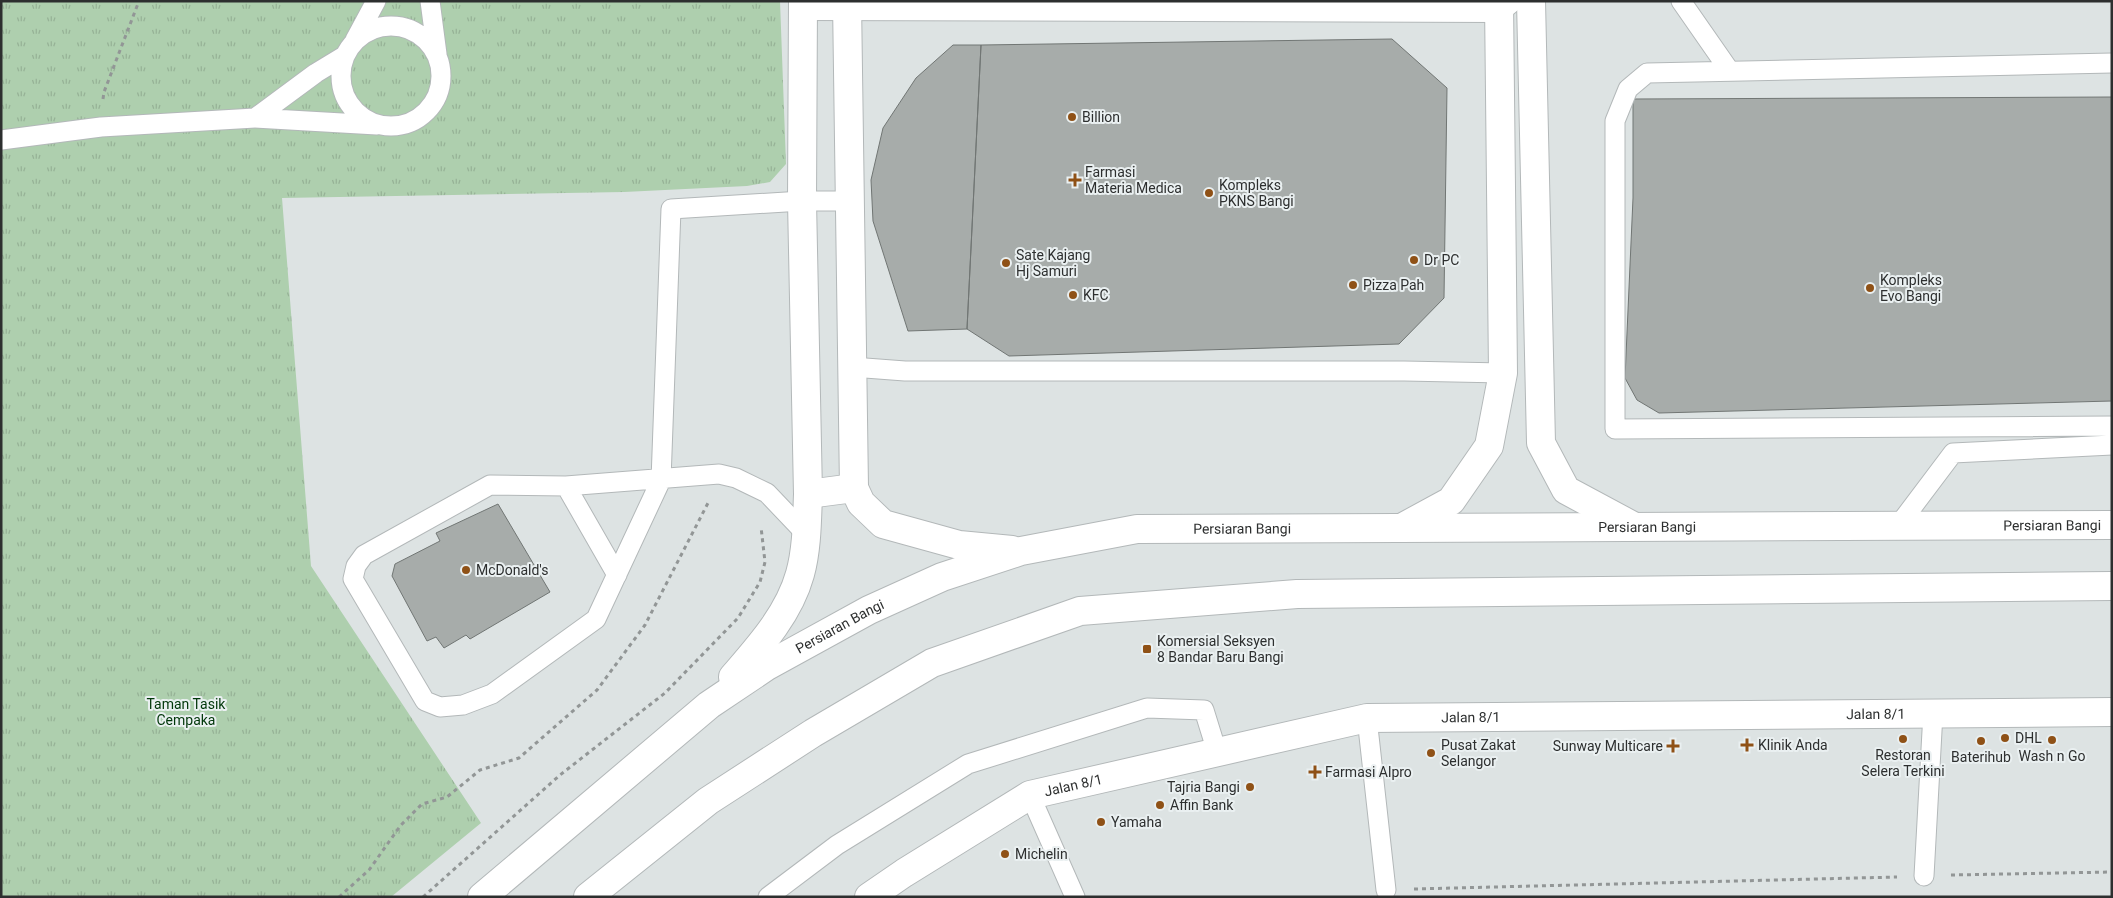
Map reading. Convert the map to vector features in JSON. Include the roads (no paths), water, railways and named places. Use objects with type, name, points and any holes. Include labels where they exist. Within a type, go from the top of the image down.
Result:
[{"type":"street","points":[[1531,1],[1541,443],[1566,490],[1635,527]]},
{"type":"street","points":[[710,705],[760,646],[785,608],[800,575],[806,534],[808,494],[802,201],[803,4],[1501,3],[1503,373],[1488,446],[1451,501],[1401,528]]},
{"type":"street","points":[[847,4],[854,488],[861,503],[883,524],[959,544],[1021,551]]},
{"type":"street","points":[[808,494],[854,488]]},
{"type":"street","name":"Persiaran Bangi","points":[[482,897],[710,705],[766,666],[869,610],[942,577],[1021,551],[1137,529],[2112,525]]},
{"type":"street","points":[[588,897],[708,801],[813,733],[932,663],[1080,611],[1297,594],[2112,586]]},
{"type":"street","name":"Jalan 8/1","points":[[869,897],[904,873],[1030,795],[1367,718],[2112,712]]},
{"type":"lane","points":[[376,1],[349,49],[340,73],[342,90],[350,106],[362,118],[377,125]]},
{"type":"lane","points":[[1,140],[101,128],[255,118],[395,126],[411,123],[424,114],[435,102],[441,86],[441,70],[430,1]]},
{"type":"lane","points":[[1681,1],[1729,70]]},
{"type":"lane","points":[[255,118],[349,49],[367,32],[383,26],[399,26],[414,31],[428,40],[437,54]]},
{"type":"lane","points":[[2112,63],[1647,72],[1628,89],[1615,121],[1615,429],[2112,426]]},
{"type":"lane","points":[[806,534],[767,493],[736,478],[719,474],[661,480],[566,486],[490,485],[364,555],[356,566],[353,579],[425,701],[440,707],[463,705],[492,694],[596,619],[661,480],[671,209],[849,200]]},
{"type":"lane","points":[[852,367],[905,371],[1404,371],[1503,373]]},
{"type":"lane","points":[[1898,526],[1953,452],[2112,445]]},
{"type":"lane","points":[[566,486],[617,575]]},
{"type":"lane","points":[[768,897],[837,845],[968,764],[1147,708],[1204,710],[1217,752]]},
{"type":"lane","points":[[1924,876],[1933,713]]},
{"type":"lane","points":[[1367,718],[1386,890]]},
{"type":"lane","points":[[1030,795],[1074,897]]},
{"type":"place","name":"Billion","points":[[1072,117]]},
{"type":"place","name":"Farmasi Materia Medica","points":[[1075,180]]},
{"type":"place","name":"Kompleks PKNS Bangi","points":[[1209,193]]},
{"type":"place","name":"Dr PC","points":[[1414,260]]},
{"type":"place","name":"Sate Kajang Hj Samuri","points":[[1006,263]]},
{"type":"place","name":"Pizza Pah","points":[[1353,285]]},
{"type":"place","name":"Kompleks Evo Bangi","points":[[1870,288]]},
{"type":"place","name":"KFC","points":[[1073,295]]},
{"type":"place","name":"McDonald's","points":[[466,570]]},
{"type":"place","name":"Komersial Seksyen 8 Bandar Baru Bangi","points":[[1147,649]]},
{"type":"place","name":"DHL","points":[[2005,738]]},
{"type":"place","name":"Restoran Selera Terkini","points":[[1903,739]]},
{"type":"place","name":"Wash n Go","points":[[2052,740]]},
{"type":"place","name":"Baterihub","points":[[1981,741]]},
{"type":"place","name":"Klinik Anda","points":[[1747,745]]},
{"type":"place","name":"Sunway Multicare","points":[[1673,746]]},
{"type":"place","name":"Pusat Zakat Selangor","points":[[1431,753]]},
{"type":"place","name":"Farmasi Alpro","points":[[1315,772]]},
{"type":"place","name":"Tajria Bangi","points":[[1250,787]]},
{"type":"place","name":"Affin Bank","points":[[1160,805]]},
{"type":"place","name":"Yamaha","points":[[1101,822]]},
{"type":"place","name":"Michelin","points":[[1005,854]]},
{"type":"park label","name":"Taman Tasik Cempaka","points":[[186,712]]}]
